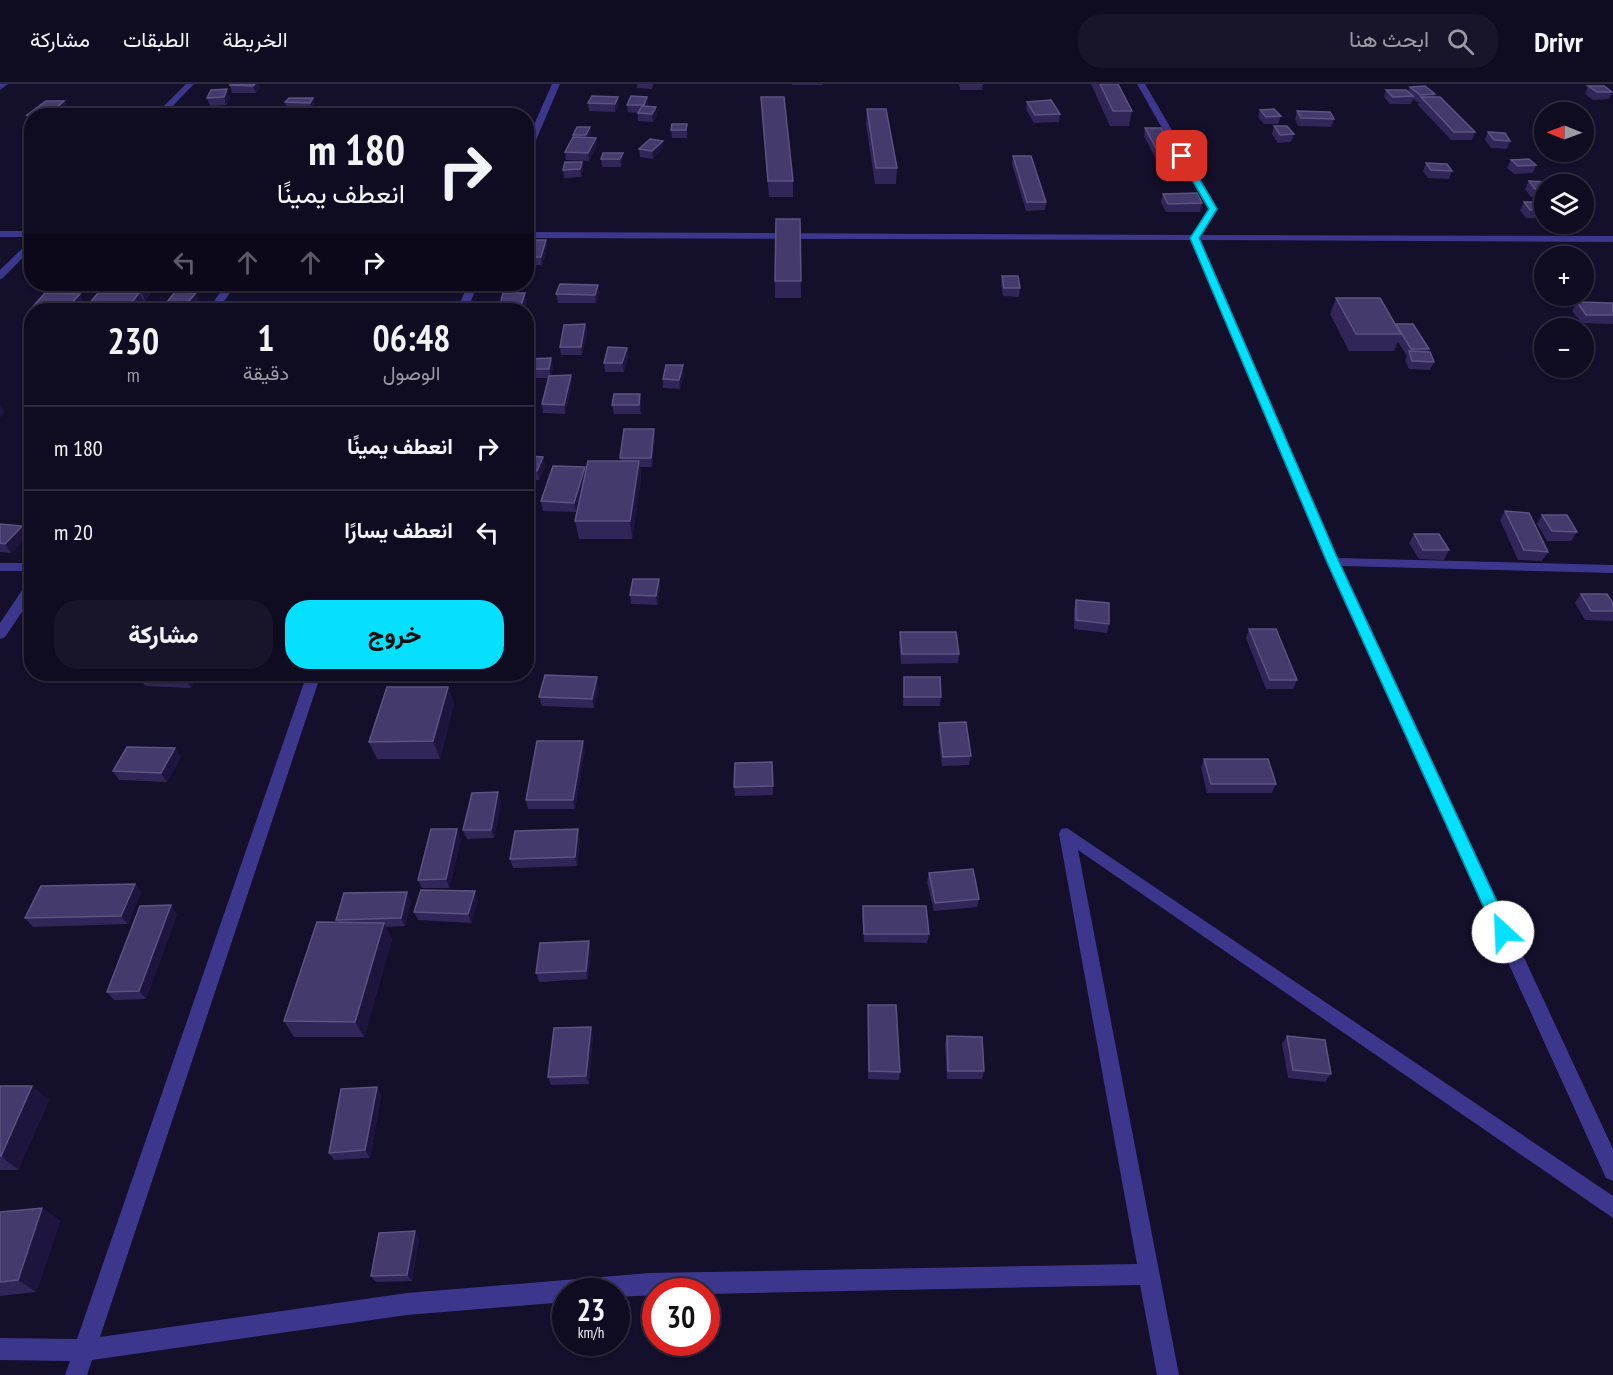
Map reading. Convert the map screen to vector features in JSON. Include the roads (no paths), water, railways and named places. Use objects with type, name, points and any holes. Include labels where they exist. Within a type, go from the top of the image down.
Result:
[{"type":"street","points":[[0,87],[4,84]]},
{"type":"street","points":[[166,108],[190,84]]},
{"type":"street","points":[[534,135],[556,84]]},
{"type":"street","points":[[1141,84],[1213,209],[1195,238]]},
{"type":"street","points":[[0,234],[24,234]]},
{"type":"street","points":[[534,235],[1613,238]]},
{"type":"street","points":[[1195,238],[1333,562],[1613,1171]]},
{"type":"street","points":[[0,276],[24,250]]},
{"type":"street","points":[[1333,562],[1613,569]]},
{"type":"street","points":[[0,567],[24,567]]},
{"type":"street","points":[[0,634],[24,598]]},
{"type":"street","points":[[76,1375],[312,681]]},
{"type":"street","points":[[1168,1375],[1067,834],[1613,1208]]},
{"type":"street","points":[[0,1349],[86,1350],[406,1304],[650,1284],[1149,1274]]}]
